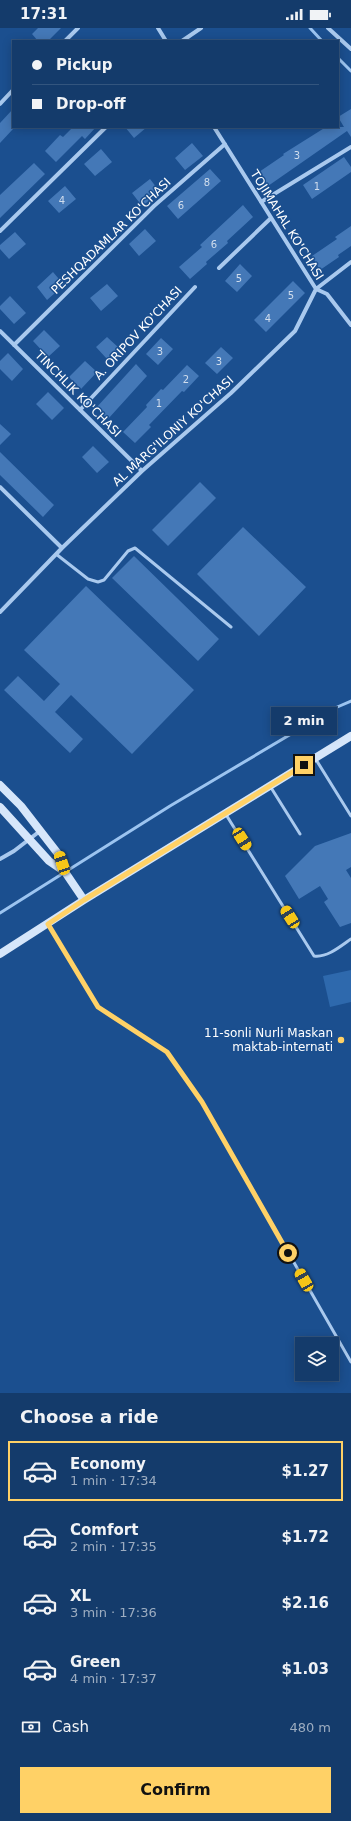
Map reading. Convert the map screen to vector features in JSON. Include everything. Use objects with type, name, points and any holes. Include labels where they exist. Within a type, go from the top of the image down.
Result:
[{"type":"main road","points":[[0,954],[84,900],[351,736]]},
{"type":"main road","points":[[0,785],[21,806],[59,855],[65,872],[84,900]]},
{"type":"main road","points":[[0,807],[49,861],[65,872]]},
{"type":"street","points":[[66,40],[78,28]]},
{"type":"street","points":[[158,28],[165,40]]},
{"type":"street","points":[[183,40],[201,28]]},
{"type":"street","points":[[328,28],[351,49]]},
{"type":"street","points":[[0,104],[12,91]]},
{"type":"street","points":[[0,231],[105,128]]},
{"type":"street","name":"TOJIMAHAL KO'CHASI","points":[[215,128],[316,289],[327,294],[351,325]]},
{"type":"street","name":"PESHQADAMLAR KO'CHASI","points":[[14,346],[154,206],[225,144]]},
{"type":"street","points":[[261,202],[351,147]]},
{"type":"street","points":[[219,268],[271,218]]},
{"type":"street","name":"AL MARG'ILONIY KO'CHASI","points":[[0,612],[62,548],[142,471],[231,393],[295,331],[316,289],[351,262]]},
{"type":"street","name":"A. ORIPOV KO'CHASI","points":[[80,410],[195,287]]},
{"type":"street","name":"TINCHLIK KO'CHASI","points":[[0,331],[142,471]]},
{"type":"street","points":[[0,487],[62,548]]},
{"type":"street","points":[[0,859],[30,840],[40,831]]},
{"type":"lane","points":[[56,554],[88,579],[98,582],[104,580],[128,551],[135,548],[231,627]]},
{"type":"lane","points":[[315,758],[351,816]]},
{"type":"lane","points":[[270,786],[300,834]]},
{"type":"lane","points":[[225,813],[314,956],[320,957],[330,953],[351,939]]},
{"type":"lane","points":[[48,924],[98,1007],[167,1052],[202,1102],[351,1362]]},
{"type":"shaded area","points":[[351,970],[351,1002],[330,1007],[323,976]]},
{"type":"building","points":[[38,28],[61,28],[49,40],[37,40],[32,34]]},
{"type":"building","points":[[351,109],[351,137],[347,131],[268,186],[259,172],[284,155],[283,154],[324,128],[344,127],[339,116]]},
{"type":"building","points":[[12,110],[13,129],[0,143],[0,123]]},
{"type":"building","points":[[72,128],[95,128],[85,139],[82,136],[56,162],[45,151],[60,135],[63,137]]},
{"type":"building","points":[[126,128],[146,128],[134,138]]},
{"type":"building","points":[[192,143],[203,156],[185,170],[175,158]]},
{"type":"building","points":[[101,149],[112,162],[95,176],[84,164]]},
{"type":"building","points":[[344,157],[351,167],[351,172],[312,199],[303,185]]},
{"type":"building","points":[[34,163],[45,174],[0,218],[0,195]]},
{"type":"building","points":[[210,169],[221,181],[178,219],[167,206]]},
{"type":"building","points":[[150,179],[160,192],[142,206],[132,193]]},
{"type":"building","points":[[65,186],[76,199],[59,213],[48,201]]},
{"type":"building","points":[[243,205],[253,217],[227,241],[228,243],[206,262],[207,264],[190,279],[179,267],[202,247],[200,245]]},
{"type":"building","points":[[351,226],[351,246],[338,255],[339,257],[320,270],[312,256],[337,239],[335,237]]},
{"type":"building","points":[[145,229],[156,241],[139,256],[129,244]]},
{"type":"building","points":[[15,232],[26,244],[9,259],[0,249],[0,245]]},
{"type":"building","points":[[240,264],[252,276],[237,292],[225,281]]},
{"type":"building","points":[[53,272],[64,285],[47,300],[37,287]]},
{"type":"building","points":[[293,281],[305,293],[266,332],[254,320]]},
{"type":"building","points":[[107,284],[118,296],[101,311],[90,298]]},
{"type":"building","points":[[10,296],[26,313],[14,324],[0,309],[0,306]]},
{"type":"building","points":[[44,330],[60,346],[48,357],[33,341]]},
{"type":"building","points":[[107,337],[119,348],[107,359],[96,347]]},
{"type":"building","points":[[161,338],[173,349],[158,365],[146,354]]},
{"type":"building","points":[[221,347],[233,358],[217,374],[205,363]]},
{"type":"building","points":[[8,353],[23,369],[12,381],[0,369],[0,361]]},
{"type":"building","points":[[85,361],[97,372],[81,389],[69,377]]},
{"type":"building","points":[[136,364],[147,376],[108,419],[96,408]]},
{"type":"building","points":[[187,365],[199,376],[149,425],[151,427],[135,443],[123,432],[147,407],[146,405],[161,389],[163,390]]},
{"type":"building","points":[[48,392],[64,408],[52,420],[36,404]]},
{"type":"building","points":[[0,424],[11,434],[0,445]]},
{"type":"building","points":[[93,446],[109,462],[97,473],[82,457]]},
{"type":"building","points":[[0,452],[54,505],[43,517],[0,475]]},
{"type":"building","points":[[200,482],[216,498],[168,546],[152,530]]},
{"type":"building","points":[[243,527],[306,587],[259,636],[197,574]]},
{"type":"building","points":[[134,556],[219,639],[198,661],[112,578]]},
{"type":"building","points":[[86,586],[194,690],[132,754],[71,695],[55,712],[83,739],[70,753],[4,690],[18,676],[44,701],[60,684],[24,650]]},
{"type":"building","points":[[351,833],[351,867],[346,870],[351,878],[351,923],[340,927],[324,902],[328,899],[320,886],[299,899],[285,876],[315,846]]},
{"type":"waterway","points":[[310,28],[321,40]]},
{"type":"waterway","points":[[339,59],[351,71]]},
{"type":"waterway","points":[[0,913],[170,806],[335,708],[351,701]]},
{"type":"place","name":"11-sonli Nurli Maskan maktab-internati","points":[[341,1040]]},
{"type":"route","points":[[288,1253],[202,1102],[167,1052],[98,1007],[48,924],[84,900],[304,765]]}]
